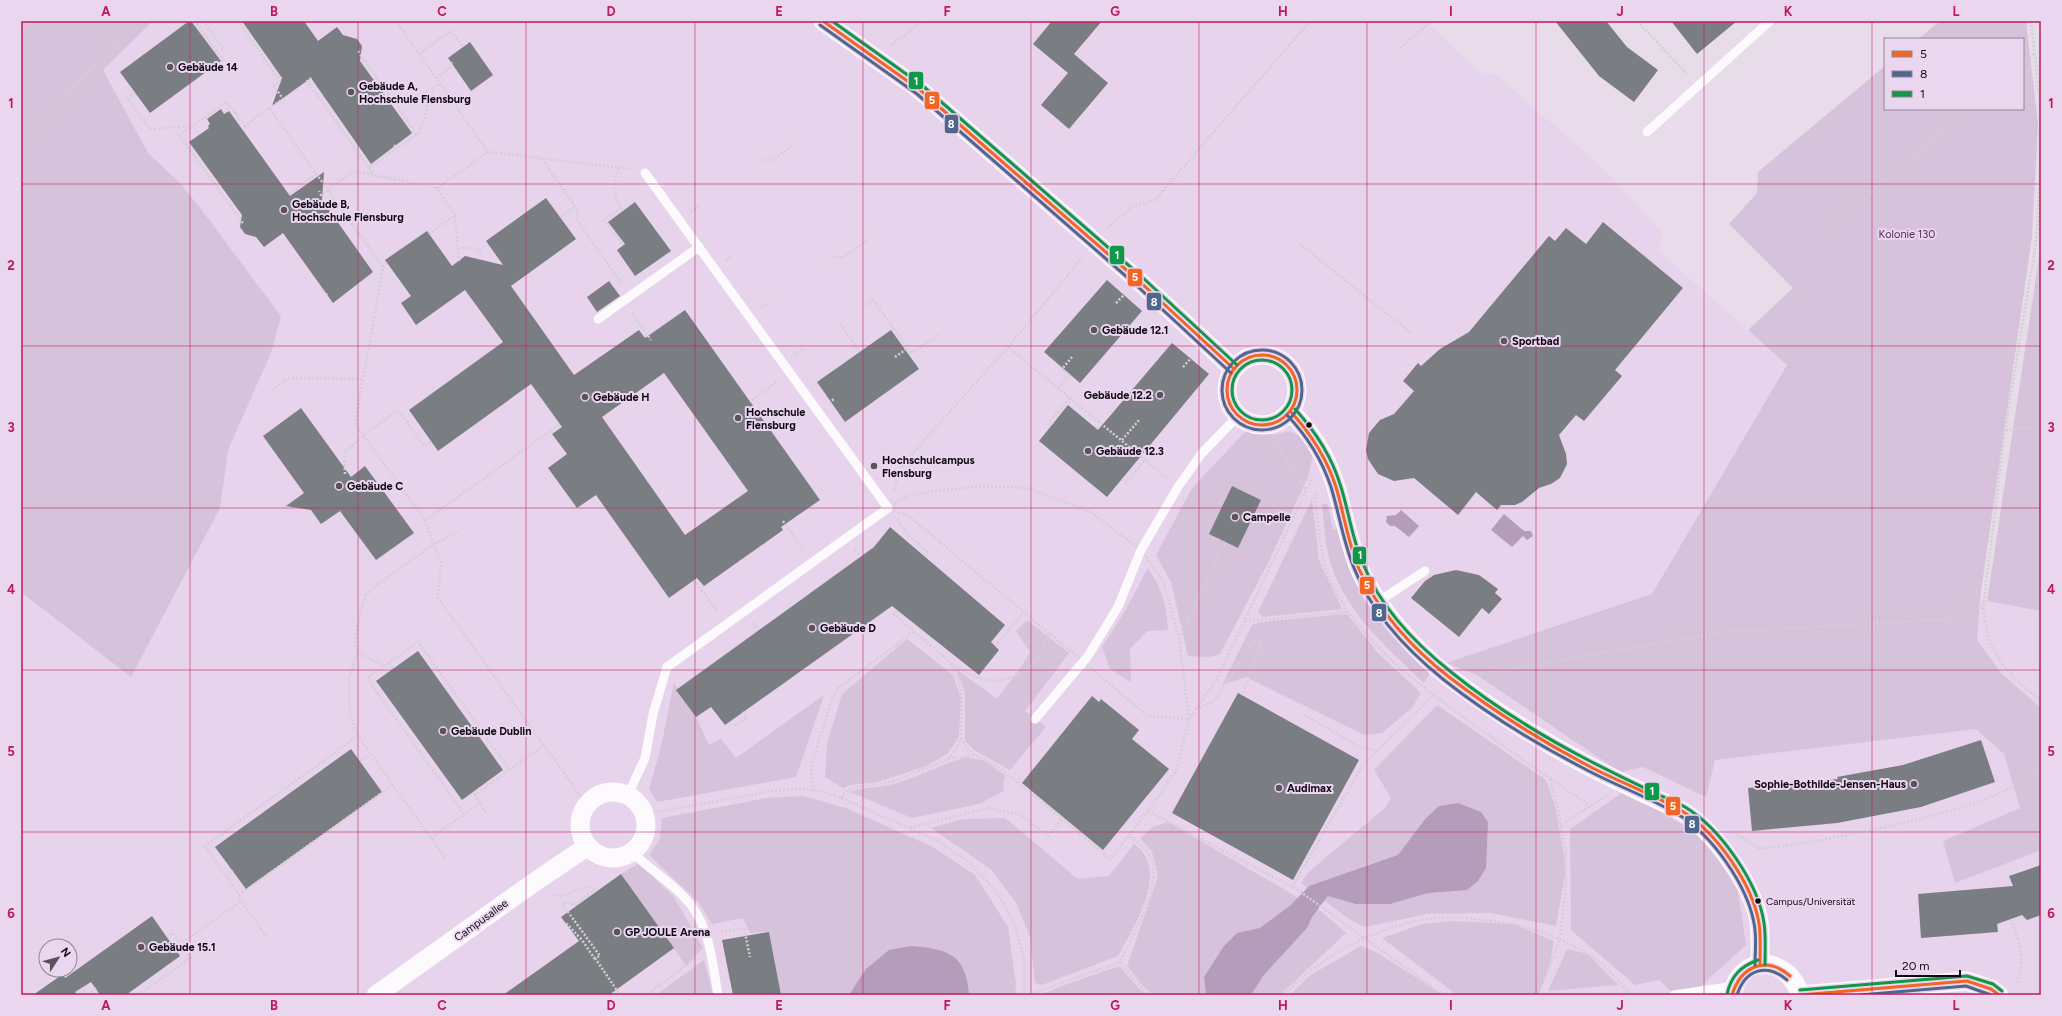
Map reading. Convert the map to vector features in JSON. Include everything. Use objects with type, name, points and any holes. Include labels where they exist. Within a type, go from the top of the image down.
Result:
[{"type":"street","points":[[823,21],[873,55],[920,90],[1096,243],[1234,369]]},
{"type":"street","points":[[1260,355],[1273,356],[1283,362],[1292,371],[1296,380],[1296,400],[1291,412],[1279,422],[1267,426],[1251,424],[1238,416],[1229,404],[1227,394],[1228,379],[1234,369],[1246,359],[1260,355]]},
{"type":"street","points":[[1291,412],[1304,425],[1328,466],[1339,496],[1348,537],[1360,570],[1379,601],[1408,640],[1449,677],[1538,737],[1685,813],[1717,841],[1744,880],[1759,922],[1760,965]]},
{"type":"street","points":[[612,792],[628,795],[638,803],[645,814],[647,824],[645,835],[640,845],[632,852],[619,858],[608,858],[595,852],[588,846],[582,837],[580,826],[581,816],[587,805],[602,794],[612,792]]},
{"type":"street","name":"Campusallee","points":[[376,995],[539,878],[588,846]]},
{"type":"street","points":[[1733,990],[1740,976],[1750,968],[1760,965],[1780,968],[1789,974],[1796,984],[1800,995],[1967,981],[1991,989],[2006,990]]},
{"type":"lane","points":[[1647,132],[1697,85],[1770,21]]},
{"type":"lane","points":[[628,795],[646,758],[653,714],[667,667],[813,562],[889,504],[790,373],[645,173]]},
{"type":"lane","points":[[598,319],[699,247]]},
{"type":"lane","points":[[1035,719],[1088,656],[1118,607],[1142,550],[1178,487],[1202,453],[1238,416]]},
{"type":"lane","points":[[1379,601],[1425,571]]},
{"type":"lane","points":[[632,852],[684,897],[694,909],[710,948],[718,995]]},
{"type":"lane","points":[[1674,995],[1733,990]]},
{"type":"path","points":[[21,144],[136,21]]},
{"type":"path","points":[[198,21],[196,23],[207,40],[224,61]]},
{"type":"path","points":[[203,21],[224,50]]},
{"type":"path","points":[[238,21],[281,82],[274,86],[283,99],[245,126],[227,102],[179,135],[243,223]]},
{"type":"path","points":[[396,21],[488,152]]},
{"type":"path","points":[[873,55],[902,38],[922,21]]},
{"type":"path","points":[[893,493],[902,465],[1008,347],[1112,222],[1132,207],[1155,200],[1310,21]]},
{"type":"path","points":[[1400,48],[1432,21]]},
{"type":"path","points":[[1637,21],[1697,85]]},
{"type":"path","points":[[2031,21],[2041,110]]},
{"type":"path","points":[[419,54],[451,30],[463,47]]},
{"type":"path","points":[[358,51],[417,135]]},
{"type":"path","points":[[2024,62],[2035,53]]},
{"type":"path","points":[[436,78],[452,66],[451,62]]},
{"type":"path","points":[[311,78],[307,81],[374,176]]},
{"type":"path","points":[[369,168],[417,135],[434,88],[440,84]]},
{"type":"path","points":[[135,93],[127,98],[150,129],[192,126]]},
{"type":"path","points":[[223,112],[231,106]]},
{"type":"path","points":[[269,108],[383,267]]},
{"type":"path","points":[[1827,230],[1968,110]]},
{"type":"path","points":[[763,160],[773,160],[797,142]]},
{"type":"path","points":[[394,145],[397,149]]},
{"type":"path","points":[[2041,148],[2037,236],[2005,430],[1982,608],[1990,644],[2002,664],[2020,684],[2041,701]]},
{"type":"path","points":[[436,188],[488,152],[619,168],[645,173]]},
{"type":"path","points":[[542,159],[578,210],[577,220],[651,340]]},
{"type":"path","points":[[619,168],[613,187],[614,196],[622,210],[604,220],[622,244],[624,243]]},
{"type":"path","points":[[319,192],[321,195],[354,171],[436,188],[456,215],[459,261]]},
{"type":"path","points":[[289,194],[316,174]]},
{"type":"path","points":[[560,217],[575,206]]},
{"type":"path","points":[[429,234],[456,215]]},
{"type":"path","points":[[831,256],[842,258],[869,239]]},
{"type":"path","points":[[1300,244],[1412,333]]},
{"type":"path","points":[[458,248],[477,248],[481,254]]},
{"type":"path","points":[[387,263],[383,267],[355,424],[424,521],[441,562],[438,598],[587,805]]},
{"type":"path","points":[[323,291],[328,296]]},
{"type":"path","points":[[866,305],[874,300],[911,353],[940,334]]},
{"type":"path","points":[[840,324],[860,352]]},
{"type":"path","points":[[1008,347],[1178,487]]},
{"type":"path","points":[[896,357],[908,348]]},
{"type":"path","points":[[1058,388],[1069,375],[1062,369],[1072,357]]},
{"type":"path","points":[[752,400],[790,373]]},
{"type":"path","points":[[272,390],[288,378],[363,379]]},
{"type":"path","points":[[1053,424],[1050,421],[1070,398]]},
{"type":"path","points":[[345,474],[344,453],[363,436],[398,410],[424,446],[431,441]]},
{"type":"path","points":[[1122,440],[1140,419]]},
{"type":"path","points":[[424,521],[560,424]]},
{"type":"path","points":[[1267,426],[1291,469],[1306,490]]},
{"type":"path","points":[[2005,430],[2041,427]]},
{"type":"path","points":[[1122,479],[1126,483],[1145,460]]},
{"type":"path","points":[[960,738],[965,748],[973,755],[1003,772],[1110,859],[1130,836],[1176,771],[1189,719],[1217,679],[1313,476],[1328,466]]},
{"type":"path","points":[[889,504],[908,496],[933,491],[983,486],[1027,488],[1089,511],[1142,550],[1163,581],[1179,640],[1189,719]]},
{"type":"path","points":[[910,517],[1059,642]]},
{"type":"path","points":[[783,521],[813,562]]},
{"type":"path","points":[[446,859],[358,736],[350,716],[349,678],[357,652],[355,642],[361,609],[366,595],[434,544],[458,532]]},
{"type":"path","points":[[908,535],[927,551],[923,555]]},
{"type":"path","points":[[1179,640],[1225,541]]},
{"type":"path","points":[[694,580],[726,624]]},
{"type":"path","points":[[1292,887],[1363,765],[1426,705],[1449,677],[1477,675],[1726,632],[1950,618],[1965,608],[1982,608]]},
{"type":"path","points":[[897,610],[894,614],[951,664],[974,676],[989,680],[1007,679],[1022,672],[1034,663],[1041,653],[1049,634]]},
{"type":"path","points":[[995,646],[1024,612]]},
{"type":"path","points":[[1245,622],[1349,612]]},
{"type":"path","points":[[813,790],[811,767],[832,699],[838,688],[915,631]]},
{"type":"path","points":[[1196,709],[1214,701],[1253,642],[1258,640],[1262,645],[1242,695]]},
{"type":"path","points":[[464,814],[367,678],[418,642],[510,770]]},
{"type":"path","points":[[357,652],[384,666]]},
{"type":"path","points":[[389,662],[394,668]]},
{"type":"path","points":[[948,759],[956,749],[960,738],[962,700],[960,685],[951,664]]},
{"type":"path","points":[[1106,680],[1148,716],[1189,719]]},
{"type":"path","points":[[735,726],[747,718],[743,712]]},
{"type":"path","points":[[1304,715],[1358,746],[1376,751]]},
{"type":"path","points":[[267,937],[241,901],[239,895],[205,846],[358,736]]},
{"type":"path","points":[[475,795],[544,745]]},
{"type":"path","points":[[360,761],[371,754]]},
{"type":"path","points":[[841,798],[844,792],[852,788],[894,782],[948,759],[973,755]]},
{"type":"path","points":[[502,768],[506,764]]},
{"type":"path","points":[[1732,831],[1760,849],[1850,835],[1927,818],[2000,793],[2031,776],[2041,768]]},
{"type":"path","points":[[1538,995],[1560,939],[1566,884],[1565,850],[1561,825],[1550,779]]},
{"type":"path","points":[[1561,825],[1625,783]]},
{"type":"path","points":[[239,895],[393,785]]},
{"type":"path","points":[[645,814],[772,791],[813,790],[841,798],[938,841],[970,863],[996,891],[1014,922],[1024,960],[1024,995]]},
{"type":"path","points":[[473,792],[481,802],[486,813]]},
{"type":"path","points":[[431,838],[481,802]]},
{"type":"path","points":[[910,828],[988,808],[1021,815],[1048,836],[1062,819]]},
{"type":"path","points":[[1148,811],[1298,890],[1325,908],[1363,938],[1443,995]]},
{"type":"path","points":[[1028,995],[1120,962],[1148,898],[1152,886],[1154,868],[1146,850],[1130,836]]},
{"type":"path","points":[[226,876],[233,871]]},
{"type":"path","points":[[539,878],[554,896],[566,894],[588,886],[593,887],[594,890],[575,905],[566,902],[563,905],[600,956],[594,958]]},
{"type":"path","points":[[181,944],[241,901]]},
{"type":"path","points":[[1284,995],[1291,987],[1326,960],[1363,938],[1395,926],[1435,917],[1488,919],[1524,926],[1560,939],[1594,958],[1632,995]]},
{"type":"path","points":[[2006,990],[2020,977],[2022,958],[2011,919]]},
{"type":"path","points":[[566,923],[582,940],[620,995]]},
{"type":"path","points":[[706,936],[744,928],[750,957]]},
{"type":"path","points":[[138,995],[191,958],[173,933],[167,937]]},
{"type":"path","points":[[648,994],[710,948]]},
{"type":"path","points":[[1120,962],[1148,995]]},
{"type":"path","points":[[76,995],[84,990],[88,995],[96,988]]},
{"type":"shaded area","name":"Hochschulcampus Flensburg","points":[[153,21],[1425,21],[1484,76],[1494,73],[1604,169],[1662,232],[1659,251],[1787,365],[1653,594],[1814,567],[2041,611],[2041,995],[21,995],[21,179],[103,70]]},
{"type":"shaded area","points":[[1401,510],[1419,526],[1409,537],[1395,526],[1390,526],[1386,522],[1387,516],[1396,515]]},
{"type":"shaded area","points":[[1504,514],[1524,531],[1531,531],[1533,536],[1527,540],[1523,536],[1512,547],[1491,530]]},
{"type":"shaded area","points":[[1458,803],[1481,812],[1488,822],[1486,868],[1478,881],[1467,890],[1428,893],[1390,904],[1356,904],[1328,896],[1312,917],[1307,928],[1263,976],[1251,995],[1206,995],[1204,977],[1224,946],[1237,933],[1260,928],[1291,905],[1309,886],[1398,855],[1426,818],[1439,806]]},
{"type":"shaded area","points":[[911,946],[935,949],[953,956],[964,970],[969,995],[849,995],[866,969],[889,950]]},
{"type":"green space","points":[[21,21],[153,21],[103,70],[148,153],[179,182],[281,316],[271,353],[228,450],[220,508],[131,677],[21,592]]},
{"type":"green space","name":"Kolonie 130","points":[[1940,21],[2026,21],[2038,124],[2032,236],[1980,599],[1977,640],[2001,673],[2041,708],[2041,850],[1955,883],[1943,841],[2020,808],[2004,754],[1976,729],[1715,760],[1706,797],[1643,767],[1620,772],[1477,675],[1446,663],[1652,594],[1787,365],[1748,330],[1793,288],[1729,224],[1757,193],[1758,172],[1884,67],[1884,110],[2024,110],[2024,38],[1919,38]]},
{"type":"green space","points":[[2041,244],[2041,611],[1987,601]]},
{"type":"green space","points":[[1253,430],[1274,435],[1290,431],[1307,440],[1313,455],[1308,477],[1269,561],[1220,654],[1209,657],[1188,656],[1171,582],[1156,555],[1192,488],[1244,433]]},
{"type":"green space","points":[[1312,499],[1319,560],[1342,609],[1262,617],[1258,612]]},
{"type":"green space","points":[[1322,503],[1328,505],[1333,530],[1340,528],[1430,673],[1424,683],[1378,639],[1352,607],[1341,589],[1333,570],[1327,549]]},
{"type":"green space","points":[[1148,568],[1163,598],[1168,630],[1147,631],[1130,649],[1131,682],[1110,669],[1102,647],[1125,611]]},
{"type":"green space","points":[[1347,614],[1378,653],[1421,693],[1412,708],[1382,733],[1364,735],[1246,677],[1222,685],[1252,625],[1260,622]]},
{"type":"green space","points":[[1027,620],[1069,653],[1025,711],[1046,727],[1010,770],[974,750],[965,741],[965,692],[955,668],[997,699],[1022,666],[1030,652],[1016,631]]},
{"type":"green space","points":[[907,639],[953,675],[961,699],[959,737],[947,754],[926,766],[878,782],[851,785],[843,788],[825,777],[827,744],[842,694]]},
{"type":"green space","points":[[674,683],[696,717],[709,745],[721,739],[736,758],[824,695],[796,777],[657,802],[649,789],[661,747]]},
{"type":"green space","points":[[1437,705],[1546,780],[1556,809],[1566,869],[1556,926],[1490,913],[1427,914],[1365,927],[1349,919],[1301,883],[1307,874],[1318,864],[1385,808],[1391,798],[1374,770]]},
{"type":"green space","points":[[967,757],[984,761],[1006,776],[1003,781],[1004,791],[979,804],[912,818],[850,792],[899,782],[947,763]]},
{"type":"green space","points":[[1623,792],[1655,808],[1691,830],[1716,853],[1738,890],[1746,945],[1691,995],[1675,995],[1659,980],[1635,985],[1571,930],[1570,829]]},
{"type":"green space","points":[[803,796],[846,808],[933,847],[975,875],[1008,927],[1016,985],[1015,995],[781,995],[769,932],[750,933],[743,918],[712,924],[699,903],[649,855],[660,839],[662,818],[766,798]]},
{"type":"green space","points":[[1005,818],[1078,879],[1109,876],[1134,844],[1145,855],[1149,868],[1149,883],[1146,898],[1140,914],[1118,956],[1042,985],[1035,983],[1030,937],[1016,903],[992,870],[931,828],[963,819]]},
{"type":"green space","points":[[1168,822],[1321,911],[1346,933],[1280,995],[1153,995],[1144,987],[1127,966],[1158,876],[1152,852],[1140,838],[1153,827]]},
{"type":"green space","points":[[639,863],[674,897],[703,948],[686,966],[621,874]]},
{"type":"green space","points":[[1453,921],[1514,924],[1554,941],[1549,968],[1539,994],[1457,995],[1382,938],[1422,924]]},
{"type":"green space","points":[[1361,946],[1378,953],[1443,995],[1290,995],[1309,976]]},
{"type":"green space","points":[[1567,949],[1588,954],[1618,985],[1548,991]]},
{"type":"green space","points":[[704,960],[713,995],[656,995]]},
{"type":"green space","points":[[1119,966],[1145,995],[1041,995],[1056,988]]},
{"type":"building","name":"Gebäude 14","points":[[191,21],[221,61],[150,113],[120,72]]},
{"type":"building","name":"Gebäude A, Hochschule Flensburg","points":[[242,21],[304,21],[318,41],[337,27],[343,35],[357,39],[362,46],[360,61],[412,133],[371,164],[311,78],[272,106],[282,78]]},
{"type":"building","points":[[1052,21],[1102,21],[1074,54],[1108,83],[1069,129],[1041,105],[1068,73],[1033,44]]},
{"type":"building","points":[[1555,21],[1606,21],[1627,47],[1658,70],[1634,102],[1599,76]]},
{"type":"building","points":[[1671,21],[1737,21],[1697,54]]},
{"type":"building","points":[[470,42],[493,75],[471,91],[448,58]]},
{"type":"building","name":"Gebäude B, Hochschule Flensburg","points":[[221,109],[224,114],[229,111],[290,196],[324,172],[322,200],[373,272],[333,303],[283,233],[264,247],[256,237],[245,234],[240,227],[242,215],[189,142],[209,128],[208,126],[210,124],[207,119]]},
{"type":"building","name":"Gebäude H","points":[[546,198],[576,239],[511,286],[574,375],[639,330],[645,338],[685,310],[820,500],[781,527],[783,530],[704,586],[697,578],[669,598],[596,495],[577,508],[548,468],[567,454],[552,434],[562,427],[531,384],[438,451],[409,410],[503,342],[465,290],[416,325],[401,303],[411,296],[385,260],[427,231],[452,266],[465,256],[503,265],[486,241]],"holes":[[[664,373],[748,491],[685,535],[602,417]]]},
{"type":"building","points":[[635,202],[671,251],[635,276],[617,250],[625,244],[608,222]]},
{"type":"building","points":[[1603,222],[1683,288],[1615,370],[1622,376],[1584,421],[1576,415],[1559,435],[1566,454],[1567,464],[1560,478],[1551,484],[1539,488],[1522,502],[1515,505],[1501,505],[1497,510],[1476,492],[1458,515],[1414,478],[1394,481],[1378,474],[1368,459],[1366,450],[1369,433],[1380,420],[1394,414],[1414,391],[1403,381],[1418,363],[1421,366],[1440,349],[1469,332],[1549,236],[1555,241],[1566,228],[1586,244]]},
{"type":"building","name":"Gebäude 12.1","points":[[1107,280],[1142,311],[1080,383],[1044,352]]},
{"type":"building","points":[[609,281],[620,296],[597,312],[587,297]]},
{"type":"building","points":[[891,330],[919,369],[845,422],[817,382]]},
{"type":"building","points":[[1172,343],[1209,374],[1107,497],[1039,441],[1068,405],[1098,430]]},
{"type":"building","name":"Gebäude C","points":[[301,408],[351,477],[365,466],[414,533],[376,560],[340,511],[321,524],[311,510],[286,506],[304,493],[263,436]]},
{"type":"building","name":"Campelle","points":[[1232,486],[1261,500],[1238,548],[1209,534]]},
{"type":"building","name":"Gebäude D","points":[[890,527],[1005,625],[991,642],[999,650],[979,675],[892,606],[725,725],[711,707],[696,717],[676,690],[874,547]]},
{"type":"building","points":[[1456,570],[1479,575],[1498,589],[1495,593],[1502,599],[1489,614],[1482,608],[1459,637],[1411,598],[1425,581],[1434,575]]},
{"type":"building","name":"Gebäude Dublin","points":[[418,651],[503,770],[462,800],[376,681]]},
{"type":"building","name":"Audimax","points":[[1238,693],[1359,760],[1293,880],[1172,813]]},
{"type":"building","points":[[1092,696],[1099,702],[1101,699],[1139,730],[1132,739],[1169,769],[1103,850],[1022,783]]},
{"type":"building","name":"Sophie-Bothilde-Jensen-Haus","points":[[1981,740],[1995,782],[1921,807],[1837,823],[1752,831],[1748,788],[1838,779],[1837,777],[1903,765]]},
{"type":"building","points":[[351,749],[382,792],[246,889],[215,847]]},
{"type":"building","points":[[2041,865],[2041,915],[2027,920],[2022,915],[1997,924],[1998,932],[1921,938],[1918,894],[2013,886],[2009,876]]},
{"type":"building","name":"GP JOULE Arena","points":[[621,874],[674,948],[609,995],[503,995],[579,941],[561,917]]},
{"type":"building","name":"Gebäude 15.1","points":[[152,916],[180,956],[126,995],[100,995],[91,982],[75,992],[77,995],[33,995],[57,978],[78,978],[78,969]]},
{"type":"building","points":[[769,932],[781,995],[733,995],[722,940]]},
{"type":"transit line","name":"5","points":[[823,21],[920,90],[1139,281],[1234,369]]},
{"type":"transit line","name":"1","points":[[832,21],[923,86],[1142,277],[1237,365]]},
{"type":"transit line","name":"8","points":[[820,25],[917,94],[1136,285],[1231,373]]},
{"type":"transit line","name":"8","points":[[1262,350],[1277,353],[1290,362],[1299,375],[1302,390],[1299,405],[1290,418],[1277,427],[1262,430],[1247,427],[1234,418],[1225,405],[1222,390],[1225,375],[1234,362],[1247,353],[1262,350]]},
{"type":"transit line","name":"5","points":[[1262,355],[1275,358],[1287,365],[1294,377],[1297,390],[1294,403],[1287,415],[1275,422],[1262,425],[1249,422],[1237,415],[1230,403],[1227,390],[1230,377],[1237,365],[1249,358],[1262,355]]},
{"type":"transit line","name":"1","points":[[1256,360],[1268,360],[1279,365],[1287,373],[1292,384],[1292,390],[1290,402],[1279,415],[1268,420],[1256,420],[1245,415],[1237,407],[1232,396],[1232,384],[1237,373],[1245,365],[1256,360]]},
{"type":"transit line","name":"1","points":[[1295,409],[1316,435],[1332,463],[1343,494],[1356,546],[1371,581],[1390,611],[1425,650],[1467,685],[1500,708],[1570,750],[1685,807],[1711,828],[1724,842],[1746,874],[1754,891],[1764,923],[1765,965]]},
{"type":"transit line","name":"5","points":[[1291,412],[1312,438],[1328,467],[1336,487],[1355,559],[1367,585],[1386,614],[1422,654],[1449,677],[1499,712],[1533,734],[1585,764],[1659,799],[1682,811],[1695,820],[1731,860],[1749,892],[1759,923],[1760,965]]},
{"type":"transit line","name":"8","points":[[1287,415],[1301,431],[1323,467],[1331,487],[1347,548],[1354,568],[1370,600],[1392,630],[1430,669],[1460,693],[1494,716],[1565,758],[1595,774],[1656,802],[1679,815],[1704,835],[1736,877],[1750,908],[1754,923],[1756,944],[1755,965]]},
{"type":"transit line","name":"1","points":[[1727,994],[1731,982],[1738,972],[1747,965],[1758,960]]},
{"type":"transit line","name":"5","points":[[1732,995],[1741,977],[1755,967],[1763,965],[1772,966],[1790,976]]},
{"type":"transit line","name":"8","points":[[1737,995],[1745,980],[1757,971],[1771,971],[1779,974],[1787,980]]},
{"type":"transit line","name":"1","points":[[1800,990],[1967,976],[1993,984],[2002,991]]},
{"type":"transit line","name":"5","points":[[1800,995],[1967,981],[1991,989],[1999,995]]},
{"type":"transit line","name":"8","points":[[1860,995],[1966,986],[1991,995]]},
{"type":"place","name":"Gebäude 14","points":[[170,67]]},
{"type":"place","name":"Gebäude A, Hochschule Flensburg","points":[[351,92]]},
{"type":"place","name":"Gebäude B, Hochschule Flensburg","points":[[284,210]]},
{"type":"place","name":"Gebäude 12.1","points":[[1094,330]]},
{"type":"place","name":"Sportbad","points":[[1504,341]]},
{"type":"place","name":"Gebäude 12.2","points":[[1160,395]]},
{"type":"place","name":"Gebäude H","points":[[585,397]]},
{"type":"place","name":"Hochschule Flensburg","points":[[738,418]]},
{"type":"place","name":"Gebäude 12.3","points":[[1088,451]]},
{"type":"place","name":"Hochschulcampus Flensburg","points":[[874,466]]},
{"type":"place","name":"Gebäude C","points":[[339,486]]},
{"type":"place","name":"Campelle","points":[[1235,517]]},
{"type":"place","name":"Gebäude D","points":[[812,628]]},
{"type":"place","name":"Gebäude Dublin","points":[[443,731]]},
{"type":"place","name":"Sophie-Bothilde-Jensen-Haus","points":[[1914,784]]},
{"type":"place","name":"Audimax","points":[[1279,788]]},
{"type":"place","name":"Campus/Universität","points":[[1758,901]]},
{"type":"place","name":"GP JOULE Arena","points":[[617,932]]},
{"type":"place","name":"Gebäude 15.1","points":[[141,947]]}]
